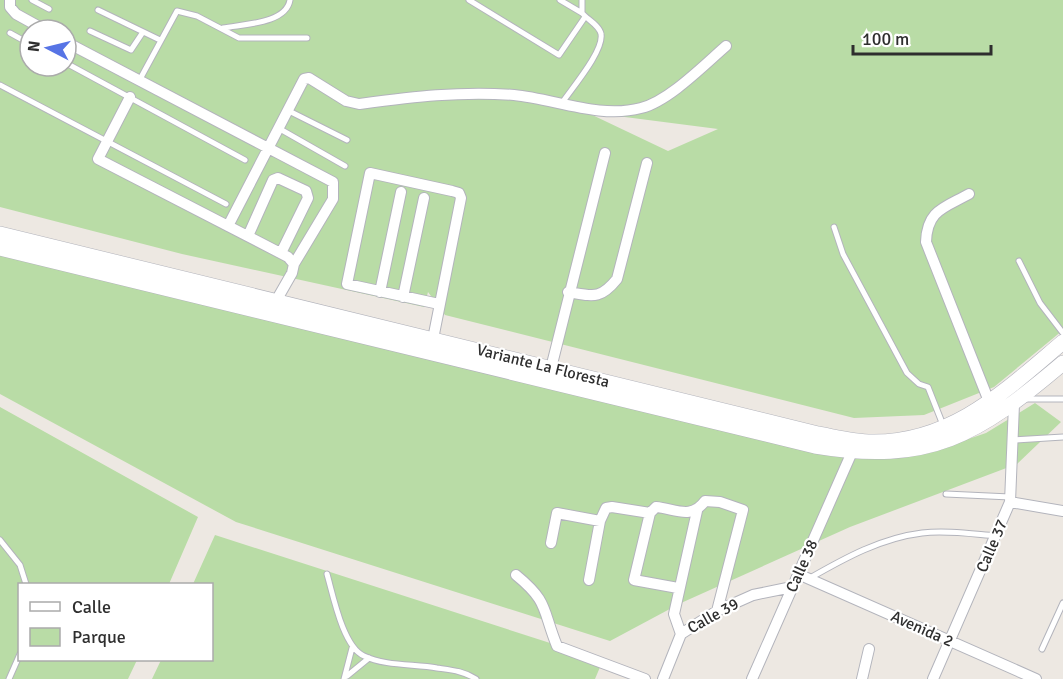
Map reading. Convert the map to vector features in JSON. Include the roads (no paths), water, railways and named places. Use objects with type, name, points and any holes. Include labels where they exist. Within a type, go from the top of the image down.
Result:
[{"type":"main road","name":"Variante La Floresta","points":[[0,234],[276,301],[438,345],[816,440],[894,441],[944,427],[990,404],[1063,342]]},
{"type":"main road","name":"Variante La Floresta","points":[[0,248],[551,368],[816,440],[852,452],[896,452],[922,447],[971,431],[1017,401],[1063,363]]},
{"type":"street","points":[[10,0],[10,7],[23,18]]},
{"type":"street","points":[[228,226],[304,79],[309,78],[346,101],[359,104],[452,92],[516,95],[561,104],[619,111],[643,108],[668,93],[726,46]]},
{"type":"street","points":[[78,49],[330,180],[334,186],[333,199],[294,264],[292,273],[276,301]]},
{"type":"street","points":[[130,97],[98,159],[281,253],[294,264]]},
{"type":"street","points":[[551,368],[568,292],[605,153]]},
{"type":"street","points":[[568,292],[596,297],[607,292],[617,279],[647,163]]},
{"type":"street","points":[[438,345],[439,304],[461,198],[459,193],[370,173],[347,281],[349,285],[439,304]]},
{"type":"street","points":[[248,236],[273,180],[278,178],[306,191],[308,198],[281,253]]},
{"type":"street","points":[[380,292],[402,192]]},
{"type":"street","points":[[969,194],[933,214],[926,226],[926,242],[990,404]]},
{"type":"street","points":[[403,297],[424,198]]},
{"type":"street","name":"Calle 37","points":[[933,679],[997,536],[1010,499],[1017,401]]},
{"type":"street","name":"Calle 38","points":[[752,679],[852,452]]},
{"type":"street","points":[[1010,499],[1063,511]]},
{"type":"street","points":[[681,634],[674,614],[678,588],[697,511],[705,501],[720,502],[743,510],[717,610]]},
{"type":"street","points":[[678,588],[634,580],[650,513],[656,507],[691,513],[697,511]]},
{"type":"street","points":[[589,580],[600,521],[606,508],[650,513]]},
{"type":"street","points":[[551,543],[558,513],[600,521]]},
{"type":"street","points":[[516,574],[536,591],[544,603],[557,646],[645,679]]},
{"type":"street","points":[[798,574],[810,578]]},
{"type":"street","name":"Avenida 2","points":[[810,578],[1036,679]]},
{"type":"street","name":"Calle 39","points":[[663,679],[681,634],[717,610],[753,595],[792,587]]},
{"type":"street","points":[[862,679],[869,649]]},
{"type":"lane","points":[[32,0],[49,9]]},
{"type":"lane","points":[[223,28],[281,16],[289,8],[290,0]]},
{"type":"lane","points":[[469,0],[559,55],[584,15],[582,0]]},
{"type":"lane","points":[[560,0],[584,15],[601,33],[598,48],[561,104]]},
{"type":"lane","points":[[98,10],[160,40]]},
{"type":"lane","points":[[139,82],[174,13],[180,10],[223,28],[239,38],[307,38]]},
{"type":"lane","points":[[90,31],[131,50],[143,32]]},
{"type":"lane","points":[[10,33],[18,37]]},
{"type":"lane","points":[[78,69],[245,160]]},
{"type":"lane","points":[[0,85],[226,204]]},
{"type":"lane","points":[[289,111],[347,140]]},
{"type":"lane","points":[[280,129],[345,166]]},
{"type":"lane","points":[[834,227],[843,254],[908,373],[919,384],[928,387],[944,427]]},
{"type":"lane","points":[[1019,261],[1040,303],[1063,333]]},
{"type":"lane","points":[[1017,401],[1063,399]]},
{"type":"lane","points":[[1014,440],[1063,437]]},
{"type":"lane","points":[[946,494],[1010,499]]},
{"type":"lane","points":[[810,578],[852,555],[887,541],[922,533],[997,536]]},
{"type":"lane","points":[[0,540],[20,565],[25,583]]},
{"type":"lane","points":[[327,574],[352,648],[345,679]]},
{"type":"lane","points":[[1042,649],[1063,603]]},
{"type":"lane","points":[[1057,617],[1063,620]]},
{"type":"lane","points":[[352,648],[369,658],[459,671],[476,679]]},
{"type":"lane","points":[[345,679],[369,658]]},
{"type":"lane","points":[[9,679],[18,659]]}]
